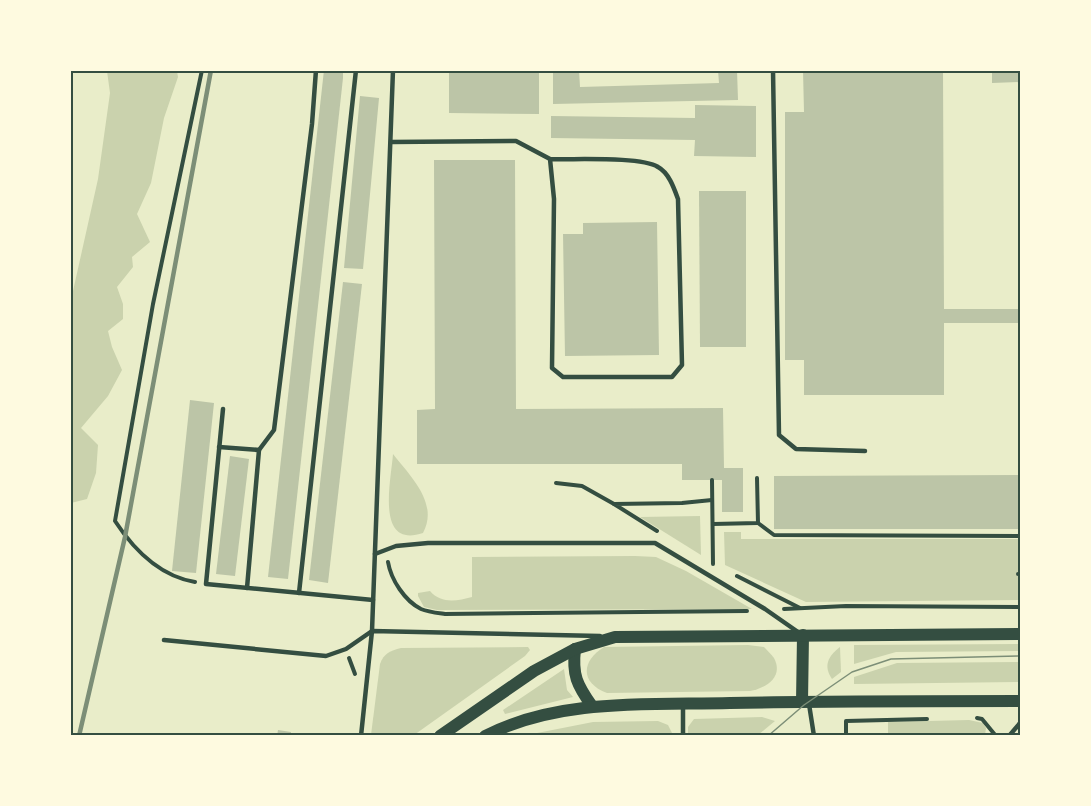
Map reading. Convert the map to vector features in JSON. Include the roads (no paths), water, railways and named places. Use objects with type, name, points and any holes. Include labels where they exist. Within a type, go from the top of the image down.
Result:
[{"type":"main road","points":[[440,735],[516,683],[575,649],[615,637],[1020,634]]},
{"type":"main road","points":[[802,635],[806,701]]},
{"type":"main road","points":[[575,649],[573,667],[578,687],[592,706]]},
{"type":"main road","points":[[485,735],[498,728],[530,718],[592,706],[806,701],[1020,701]]},
{"type":"lane","points":[[247,588],[259,450],[274,430],[316,70]]},
{"type":"lane","points":[[299,593],[356,70]]},
{"type":"lane","points":[[361,735],[372,631],[393,70]]},
{"type":"lane","points":[[773,70],[779,435],[796,449],[865,451]]},
{"type":"lane","points":[[391,142],[516,141],[550,159],[639,161],[659,167],[671,182],[678,199],[682,365],[672,377],[563,377],[552,368],[554,199],[550,159]]},
{"type":"lane","points":[[223,409],[206,584],[373,600]]},
{"type":"lane","points":[[219,447],[259,450]]},
{"type":"lane","points":[[375,554],[396,546],[428,543],[655,543],[765,609],[802,635]]},
{"type":"lane","points":[[164,640],[326,656],[346,649],[372,631],[615,637]]},
{"type":"lane","points":[[806,701],[814,735]]},
{"type":"lane","points":[[682,735],[683,704]]},
{"type":"lane","points":[[1009,735],[1020,723]]},
{"type":"tram line","points":[[768,736],[804,705],[852,672],[891,659],[1020,656]]},
{"type":"railway","points":[[79,736],[125,537],[211,70]]}]
